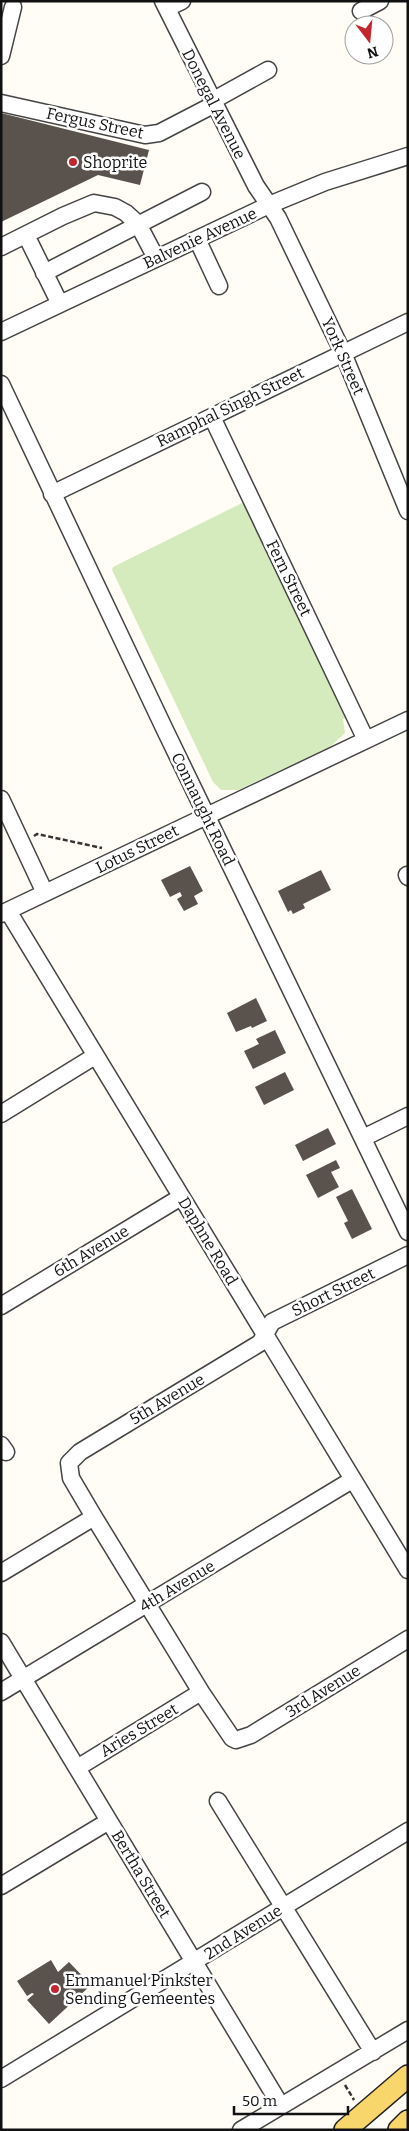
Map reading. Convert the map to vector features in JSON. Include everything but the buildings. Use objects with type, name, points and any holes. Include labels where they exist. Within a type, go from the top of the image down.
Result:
[{"type":"main road","points":[[345,2130],[408,2076]]},
{"type":"main road","points":[[399,2130],[408,2121]]},
{"type":"street","points":[[165,5],[182,1]]},
{"type":"street","points":[[361,11],[380,1]]},
{"type":"street","name":"Donegal Avenue","points":[[165,5],[212,102],[256,186],[269,205]]},
{"type":"street","points":[[1,56],[13,7]]},
{"type":"street","name":"Fergus Street","points":[[1,103],[145,135],[158,133],[268,70]]},
{"type":"street","name":"Balvenie Avenue","points":[[1,332],[269,205],[326,182],[406,156]]},
{"type":"street","points":[[44,273],[202,192]]},
{"type":"street","points":[[1,247],[94,203],[114,207],[126,213],[138,224],[156,258]]},
{"type":"street","name":"York Street","points":[[269,205],[278,218],[343,353],[408,511]]},
{"type":"street","points":[[26,235],[60,304]]},
{"type":"street","points":[[197,239],[219,286]]},
{"type":"street","name":"Ramphal Singh Street","points":[[52,494],[408,322]]},
{"type":"street","name":"Connaught Road","points":[[1,384],[52,494],[408,1232]]},
{"type":"street","name":"Fern Street","points":[[212,417],[366,740]]},
{"type":"street","name":"Lotus Street","points":[[5,912],[408,720]]},
{"type":"street","points":[[1,799],[45,893]]},
{"type":"street","name":"Daphne Road","points":[[5,912],[182,1197],[408,1570]]},
{"type":"street","points":[[1,1114],[95,1056]]},
{"type":"street","points":[[363,1138],[408,1116]]},
{"type":"street","name":"6th Avenue","points":[[1,1306],[182,1197]]},
{"type":"street","name":"Short Street","points":[[265,1335],[272,1322],[408,1255]]},
{"type":"street","name":"5th Avenue","points":[[94,1518],[71,1478],[69,1463],[80,1452],[260,1343],[265,1335]]},
{"type":"street","name":"4th Avenue","points":[[1,1692],[352,1480]]},
{"type":"street","points":[[1,1573],[94,1518],[200,1692]]},
{"type":"street","name":"3rd Avenue","points":[[200,1692],[226,1733],[236,1740],[251,1735],[408,1639]]},
{"type":"street","name":"Bertha Street","points":[[1,1642],[281,2106]]},
{"type":"street","name":"Aries Street","points":[[77,1768],[200,1692]]},
{"type":"street","points":[[218,1801],[373,2052]]},
{"type":"street","points":[[1,1886],[109,1821]]},
{"type":"street","name":"2nd Avenue","points":[[1,2079],[408,1831]]},
{"type":"street","points":[[241,2130],[408,2030]]},
{"type":"path","points":[[21,842],[37,834],[110,850],[115,859]]},
{"type":"path","points":[[338,2072],[357,2106]]},
{"type":"green space","points":[[244,502],[347,717],[343,719],[345,733],[331,746],[238,790],[221,790],[213,782],[112,570],[113,567]]},
{"type":"place","name":"Shoprite","points":[[73,162]]},
{"type":"place","name":"Emmanuel Pinkster Sending Gemeentes","points":[[55,1989]]}]
